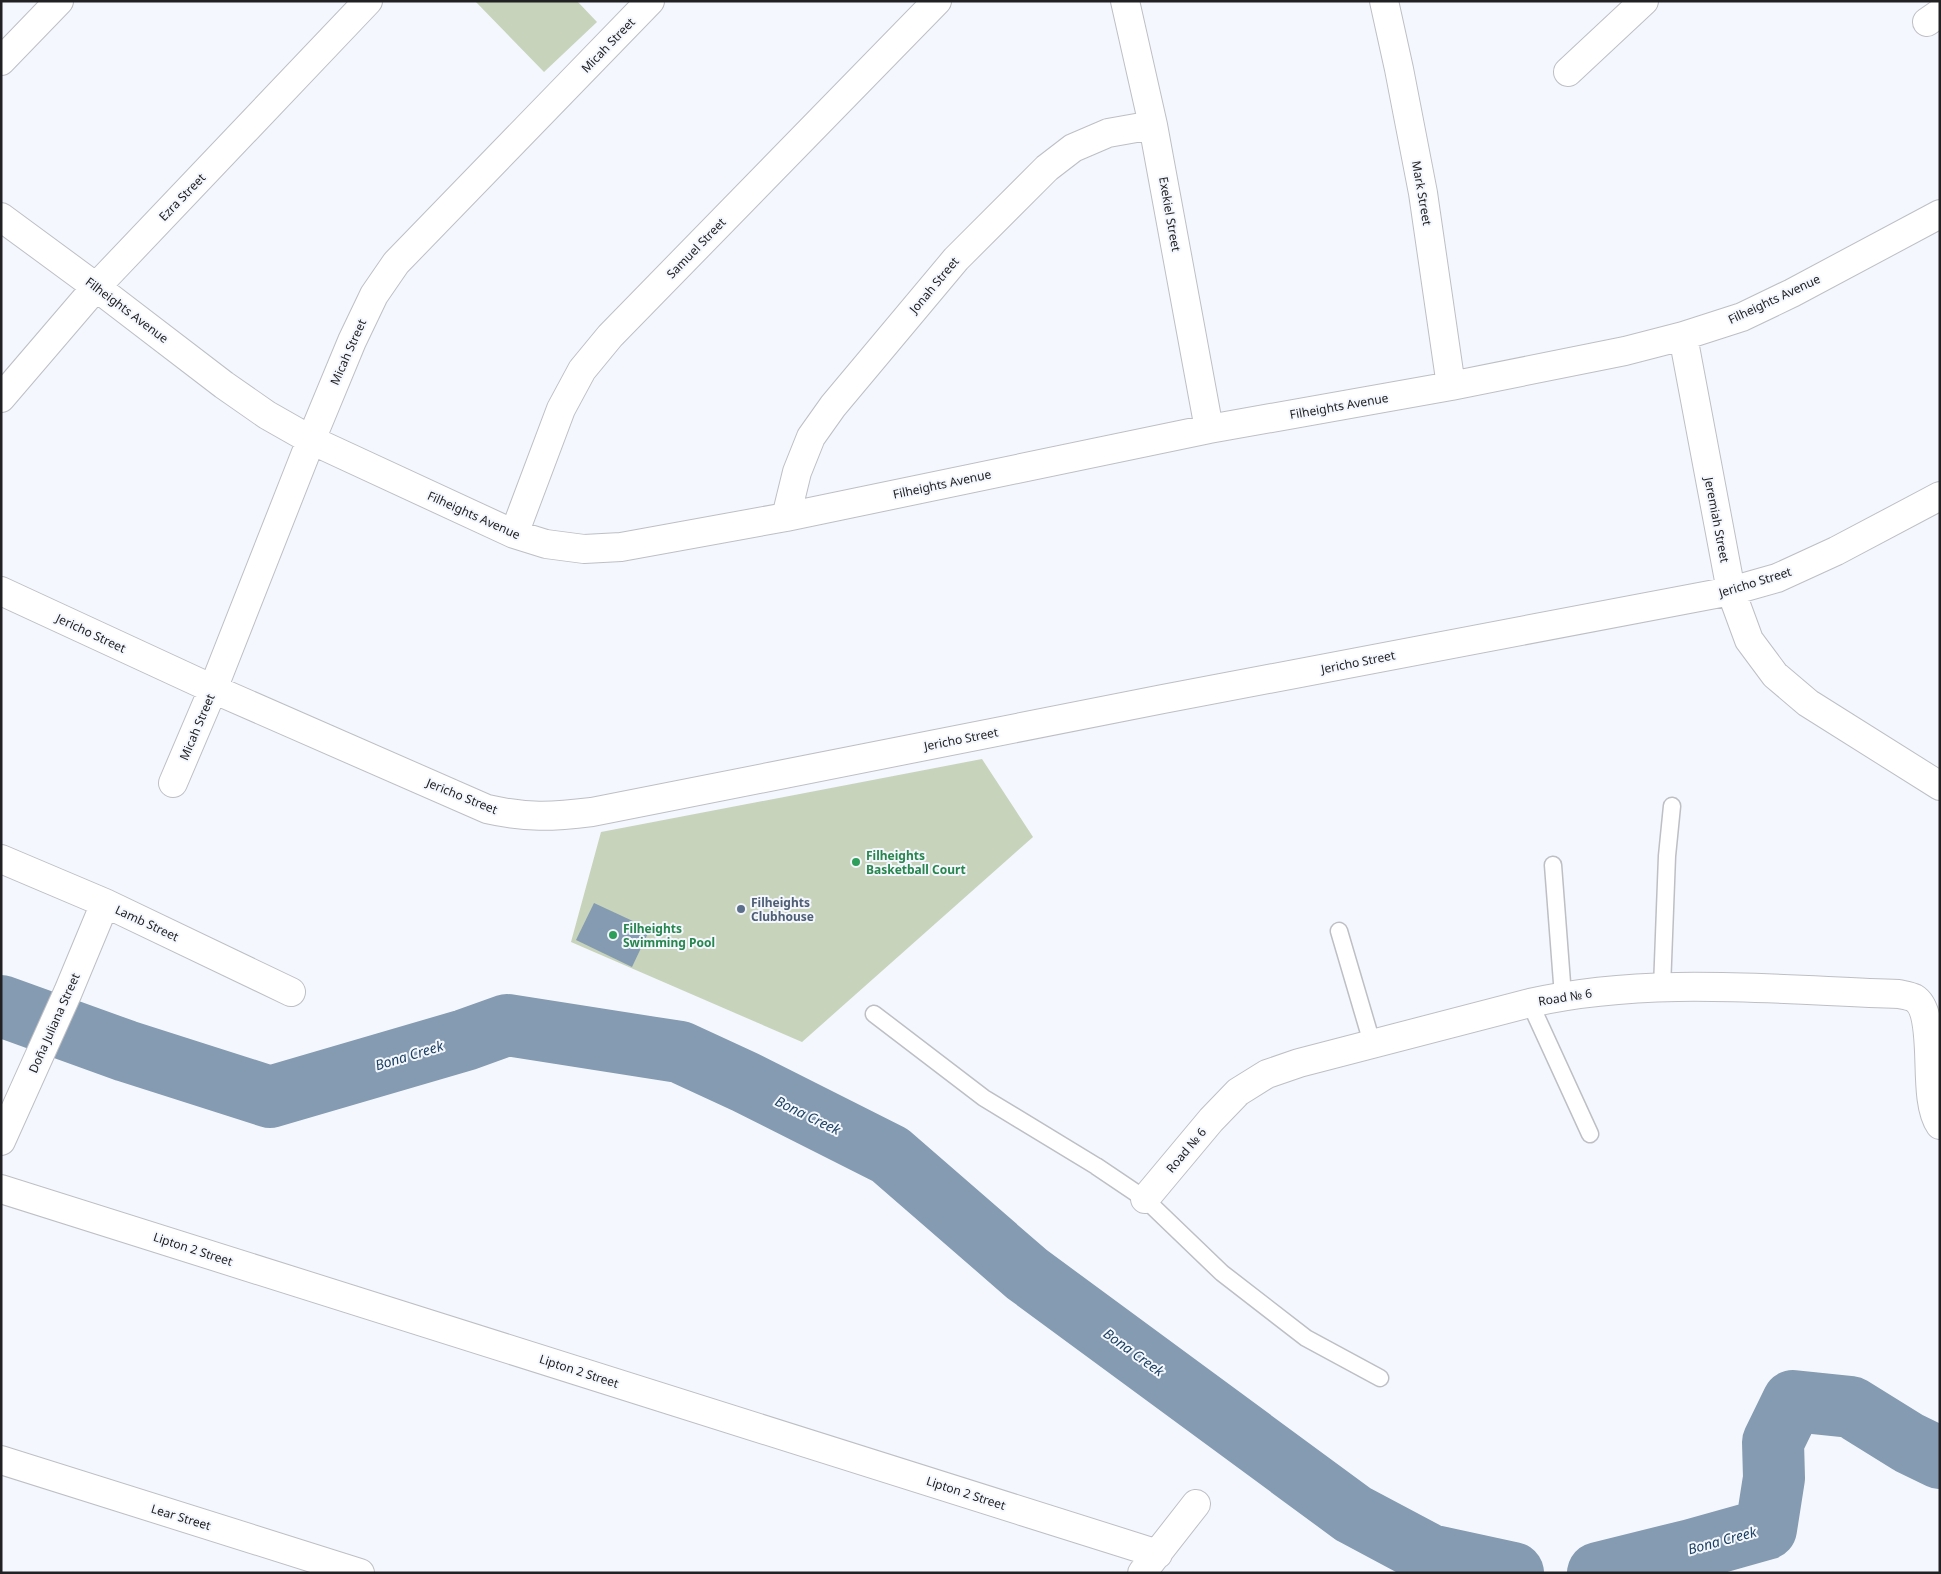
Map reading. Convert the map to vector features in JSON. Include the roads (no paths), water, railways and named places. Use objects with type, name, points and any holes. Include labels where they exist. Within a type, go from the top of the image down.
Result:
[{"type":"street","points":[[1,60],[59,1]]},
{"type":"street","name":"Ezra Street","points":[[1,398],[96,287],[368,1]]},
{"type":"street","name":"Micah Street","points":[[173,783],[213,689],[311,440],[352,341],[370,303],[396,263],[650,1]]},
{"type":"street","name":"Samuel Street","points":[[514,534],[561,409],[582,370],[610,336],[937,1]]},
{"type":"street","name":"Exekiel Street","points":[[1124,1],[1153,125],[1209,429]]},
{"type":"street","name":"Mark Street","points":[[1384,1],[1423,192],[1451,386]]},
{"type":"street","points":[[1568,72],[1644,1]]},
{"type":"street","name":"Jonah Street","points":[[786,517],[797,472],[811,437],[833,406],[956,259],[1047,168],[1073,148],[1108,133],[1153,125]]},
{"type":"street","name":"Filheights Avenue","points":[[1,218],[267,415],[311,440],[514,534],[546,544],[584,549],[621,547],[786,517],[1209,429],[1451,386],[1625,351],[1683,336],[1742,317],[1940,214]]},
{"type":"street","name":"Jeremiah Street","points":[[1683,336],[1731,591],[1749,640],[1775,675],[1808,703],[1940,786]]},
{"type":"street","name":"Jericho Street","points":[[1,591],[213,689],[487,809],[515,815],[552,817],[592,812],[1163,699],[1731,591],[1777,578],[1836,551],[1940,496]]},
{"type":"street","name":"Lamb Street","points":[[1,859],[105,903],[291,992]]},
{"type":"street","name":"Doña Juliana Street","points":[[1,1141],[68,992],[105,903]]},
{"type":"street","name":"Road № 6","points":[[1145,1198],[1211,1120],[1238,1092],[1267,1074],[1372,1043],[1530,1003],[1563,996],[1613,990],[1662,988],[1899,994],[1914,998],[1923,1007],[1927,1021],[1932,1106],[1940,1125]]},
{"type":"street","name":"Lipton 2 Street","points":[[1,1189],[1150,1563]]},
{"type":"street","name":"Lear Street","points":[[1,1460],[360,1573]]},
{"type":"street","points":[[1150,1563],[1196,1504]]},
{"type":"lane","points":[[1662,988],[1667,856],[1672,806]]},
{"type":"lane","points":[[1553,864],[1563,996]]},
{"type":"lane","points":[[1340,931],[1372,1043]]},
{"type":"lane","points":[[1530,1003],[1590,1134]]},
{"type":"lane","points":[[874,1014],[984,1098],[1145,1198],[1222,1273],[1306,1338],[1380,1378]]},
{"type":"water","name":"Filheights Swimming Pool","points":[[594,903],[650,929],[632,967],[576,940]]},
{"type":"waterway","name":"Bona Creek","points":[[1,1006],[126,1051],[270,1097],[465,1040],[507,1025],[680,1052],[745,1082],[890,1155],[1027,1274],[1353,1514],[1430,1555],[1513,1573]]},
{"type":"waterway","name":"Bona Creek","points":[[1598,1573],[1766,1529],[1774,1478],[1773,1442],[1793,1401],[1851,1407],[1909,1443],[1940,1458]]},
{"type":"place","name":"Filheights Basketball Court","points":[[856,862]]},
{"type":"place","name":"Filheights Clubhouse","points":[[741,909]]},
{"type":"place","name":"Filheights Swimming Pool","points":[[613,935]]}]
